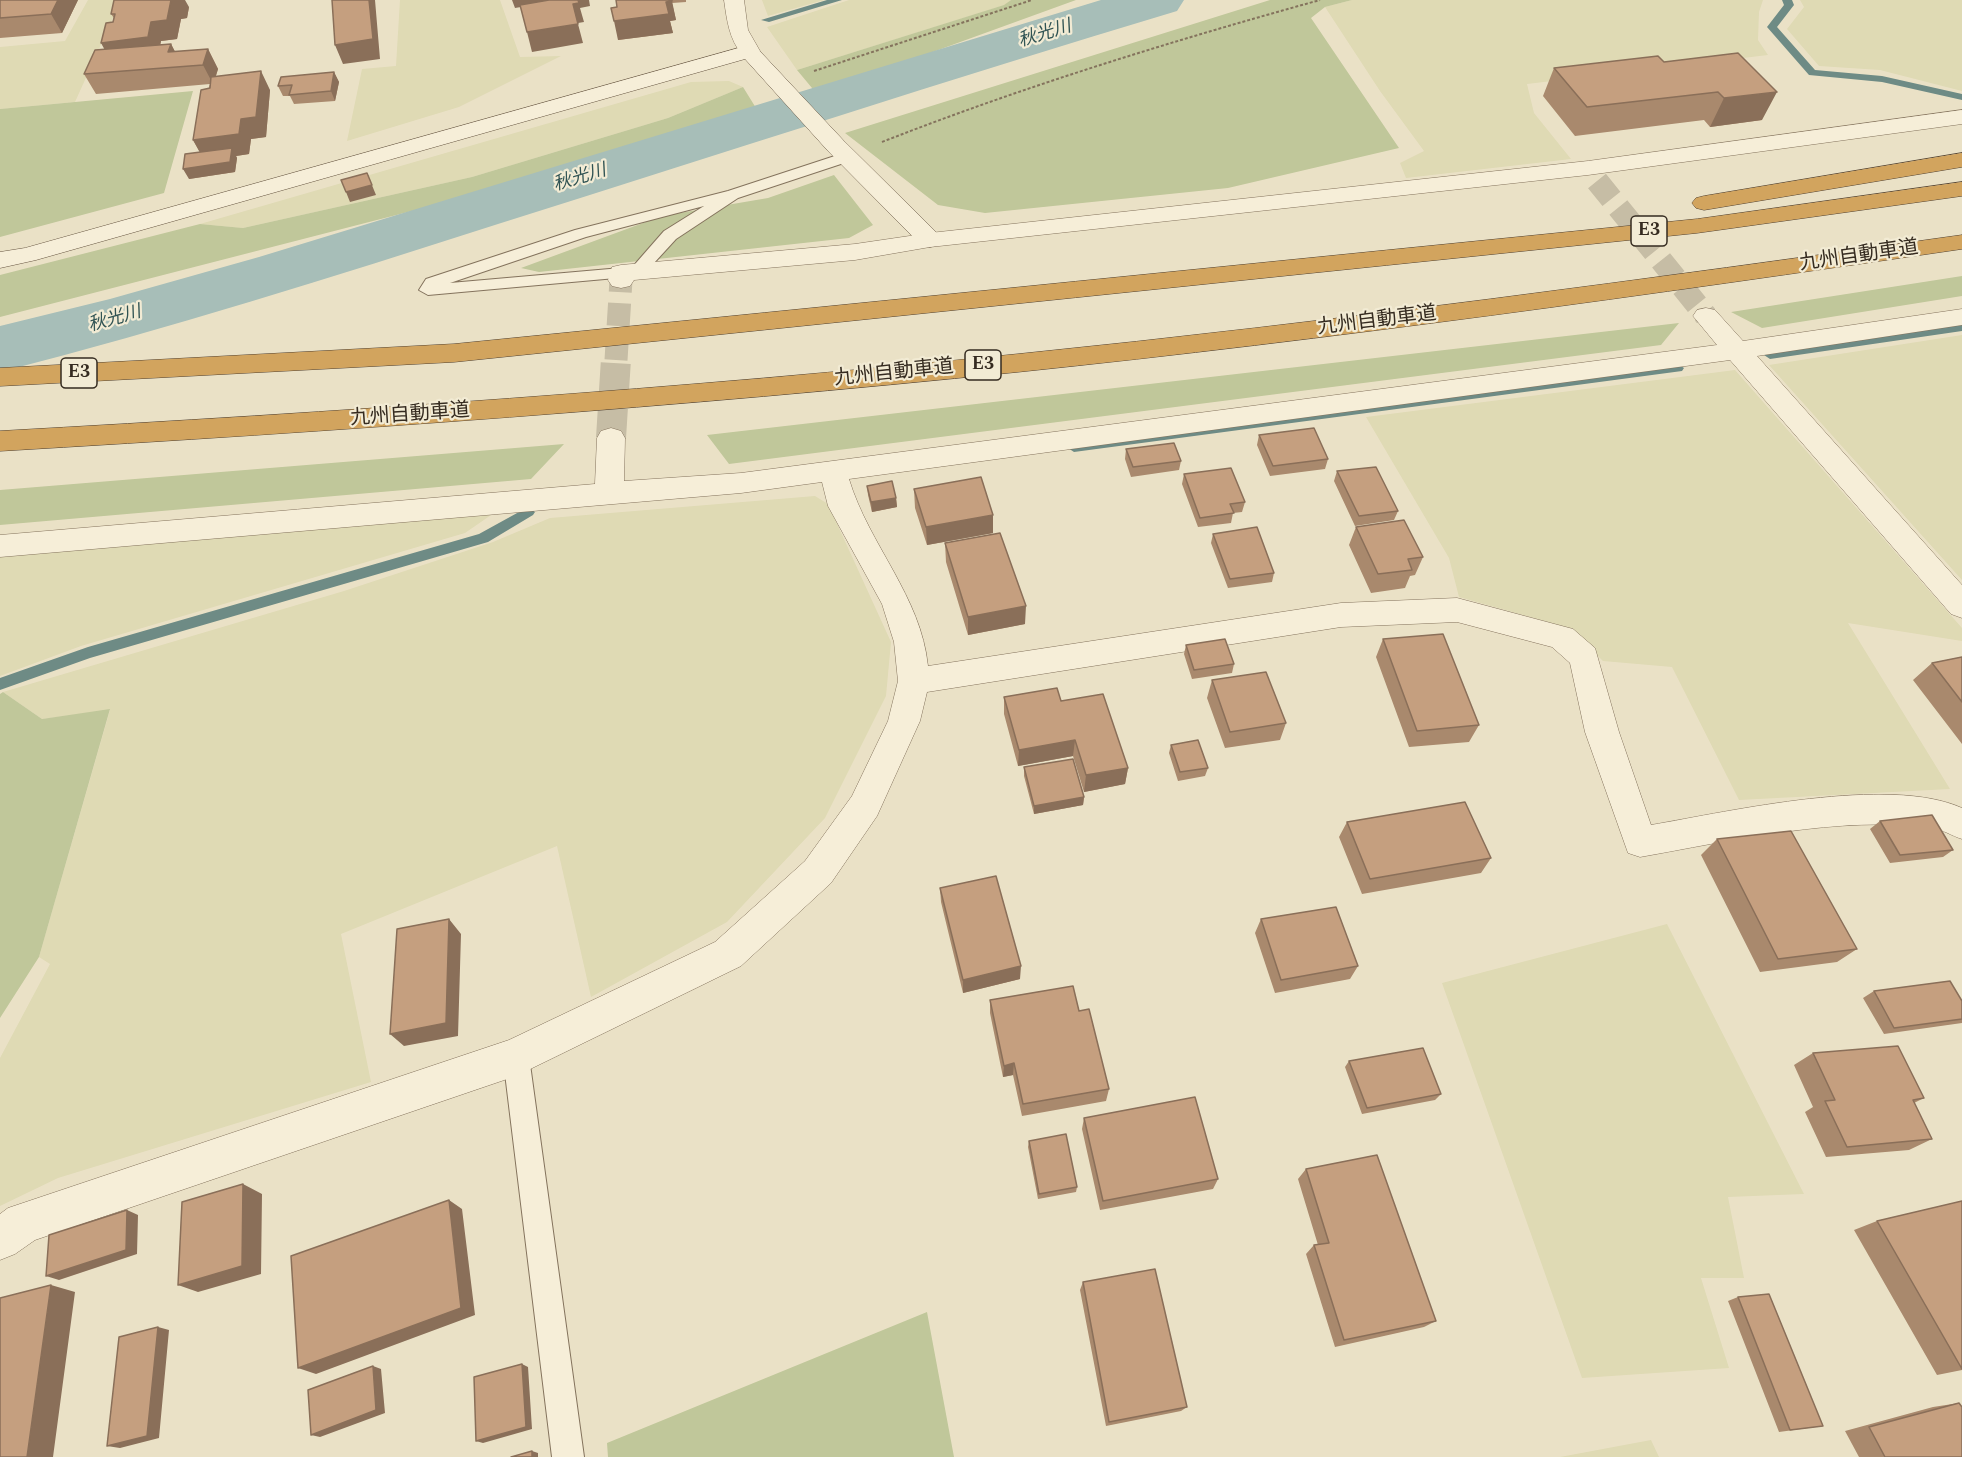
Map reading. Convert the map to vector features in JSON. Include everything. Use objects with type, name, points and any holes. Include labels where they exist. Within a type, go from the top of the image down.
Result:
[{"type":"highway","points":[[1335,263],[1962,160]]},
{"type":"highway","name":"E3","points":[[0,377],[454,353],[1697,226],[1962,189]]},
{"type":"highway","name":"九州自動車道","points":[[0,441],[436,415],[828,381],[1140,350],[1486,309],[1962,242]]},
{"type":"street","points":[[734,0],[738,30],[749,51],[841,151],[930,240]]},
{"type":"street","points":[[0,260],[39,252],[749,51]]},
{"type":"street","points":[[626,275],[855,252],[930,240],[1592,174],[1962,117]]},
{"type":"street","points":[[1706,316],[1962,606]]},
{"type":"street","points":[[0,546],[741,483],[1735,351],[1962,317]]},
{"type":"street","points":[[609,493],[611,438]]},
{"type":"street","points":[[0,1239],[23,1223],[516,1057],[728,954],[818,872],[865,806],[904,720],[914,681],[910,642],[897,604],[843,506],[833,472]]},
{"type":"street","points":[[914,681],[1341,615],[1457,610],[1562,638],[1584,657],[1602,732],[1641,842],[1730,826],[1864,808],[1938,813],[1962,824]]},
{"type":"lane","points":[[732,195],[663,208],[432,284],[428,290],[626,275],[670,235],[732,195],[841,151]]},
{"type":"lane","points":[[516,1057],[568,1457]]},
{"type":"path","points":[[783,87],[1030,0]]},
{"type":"path","points":[[841,151],[1160,47],[1320,0]]},
{"type":"shaded area","points":[[88,0],[121,0],[75,102],[0,109],[0,47],[65,41]]},
{"type":"shaded area","points":[[400,0],[500,0],[520,57],[561,56],[459,107],[347,141],[362,69],[396,66]]},
{"type":"shaded area","points":[[762,0],[824,0],[768,16]]},
{"type":"shaded area","points":[[849,0],[1011,0],[1005,5],[797,70],[767,27]]},
{"type":"shaded area","points":[[1352,0],[1763,0],[1759,12],[1758,40],[1768,55],[1527,84],[1534,113],[1571,159],[1406,178],[1400,163],[1424,151],[1380,91],[1325,7]]},
{"type":"shaded area","points":[[1800,0],[1962,0],[1962,91],[1880,70],[1819,66],[1787,29],[1804,7]]},
{"type":"shaded area","points":[[729,81],[743,87],[668,118],[472,177],[243,228],[200,224],[691,82]]},
{"type":"shaded area","points":[[1962,335],[1962,580],[1769,365]]},
{"type":"shaded area","points":[[1735,370],[1962,628],[1962,641],[1848,623],[1950,789],[1739,800],[1672,667],[1603,661],[1569,628],[1459,597],[1449,558],[1366,417]]},
{"type":"shaded area","points":[[815,496],[828,504],[891,642],[886,696],[825,818],[727,922],[591,997],[557,846],[341,934],[371,1082],[58,1178],[0,1206],[0,1058],[50,964],[39,957],[110,710],[42,719],[3,692],[344,591],[493,542],[550,518]]},
{"type":"shaded area","points":[[494,513],[465,533],[81,646],[0,676],[0,557]]},
{"type":"shaded area","points":[[1667,924],[1804,1194],[1728,1197],[1744,1278],[1701,1278],[1729,1368],[1582,1378],[1442,983]]},
{"type":"shaded area","points":[[1651,1440],[1659,1457],[1560,1457]]},
{"type":"green space","points":[[1011,0],[1076,0],[817,94],[797,70],[1004,5]]},
{"type":"green space","points":[[1270,0],[1352,0],[1325,7],[1311,18],[1399,148],[1228,188],[985,213],[938,205],[845,133]]},
{"type":"green space","points":[[743,87],[756,108],[478,194],[0,317],[0,275],[200,224],[243,228],[472,177],[668,118]]},
{"type":"green space","points":[[193,91],[164,193],[0,237],[0,109]]},
{"type":"green space","points":[[834,175],[873,225],[849,238],[539,272],[521,268],[662,216],[768,198]]},
{"type":"green space","points":[[1962,276],[1962,296],[1762,328],[1731,312]]},
{"type":"green space","points":[[1679,323],[1661,345],[729,464],[707,435]]},
{"type":"green space","points":[[564,444],[531,479],[0,525],[0,490]]},
{"type":"green space","points":[[3,692],[42,719],[110,709],[39,957],[0,1018],[0,694]]},
{"type":"green space","points":[[927,1312],[954,1457],[608,1457],[607,1443]]},
{"type":"building","points":[[0,0],[58,0],[51,14],[0,18]]},
{"type":"building","points":[[114,0],[171,0],[167,20],[151,22],[148,37],[101,43],[106,23],[113,22],[115,14],[111,14]]},
{"type":"building","points":[[332,0],[369,0],[373,39],[335,45]]},
{"type":"building","points":[[549,0],[578,0],[579,3],[573,4],[578,24],[527,32],[520,5]]},
{"type":"building","points":[[616,0],[672,1],[666,2],[669,14],[614,21],[611,8],[617,7]]},
{"type":"building","points":[[171,44],[168,52],[208,49],[203,65],[84,74],[95,50]]},
{"type":"building","points":[[1738,53],[1777,92],[1724,98],[1718,92],[1587,107],[1554,68],[1658,56],[1664,62]]},
{"type":"building","points":[[261,71],[256,117],[241,119],[239,134],[193,140],[201,90],[210,88],[211,77]]},
{"type":"building","points":[[334,72],[331,91],[289,95],[292,85],[278,86],[281,77]]},
{"type":"building","points":[[232,148],[230,162],[183,169],[185,154]]},
{"type":"building","points":[[367,173],[372,185],[346,192],[341,180]]},
{"type":"building","points":[[1314,428],[1328,459],[1273,466],[1259,435]]},
{"type":"building","points":[[1174,443],[1181,461],[1133,467],[1126,449]]},
{"type":"building","points":[[1376,467],[1398,511],[1359,516],[1337,471]]},
{"type":"building","points":[[1231,468],[1245,502],[1230,504],[1234,513],[1200,518],[1184,474]]},
{"type":"building","points":[[981,477],[993,515],[926,527],[914,489]]},
{"type":"building","points":[[892,481],[896,498],[871,502],[867,486]]},
{"type":"building","points":[[1404,520],[1423,557],[1408,559],[1412,570],[1378,574],[1356,527]]},
{"type":"building","points":[[1257,527],[1274,573],[1230,579],[1213,534]]},
{"type":"building","points":[[1000,533],[1026,606],[968,617],[945,543]]},
{"type":"building","points":[[1443,634],[1479,725],[1417,731],[1383,639]]},
{"type":"building","points":[[1225,639],[1234,664],[1194,670],[1186,645]]},
{"type":"building","points":[[1962,657],[1962,702],[1932,663]]},
{"type":"building","points":[[1266,672],[1286,723],[1230,732],[1212,680]]},
{"type":"building","points":[[1057,688],[1061,701],[1103,694],[1128,768],[1086,775],[1075,740],[1019,750],[1004,697]]},
{"type":"building","points":[[1198,740],[1208,768],[1180,772],[1171,745]]},
{"type":"building","points":[[1073,759],[1084,797],[1034,806],[1024,767]]},
{"type":"building","points":[[1465,802],[1491,858],[1370,879],[1347,822]]},
{"type":"building","points":[[1932,815],[1953,850],[1900,855],[1880,821]]},
{"type":"building","points":[[1791,831],[1857,949],[1778,959],[1717,839]]},
{"type":"building","points":[[996,876],[1021,966],[963,980],[940,888]]},
{"type":"building","points":[[1336,907],[1358,966],[1281,980],[1261,919]]},
{"type":"building","points":[[449,919],[446,1023],[390,1034],[397,929]]},
{"type":"building","points":[[1950,981],[1962,1001],[1962,1019],[1894,1028],[1874,991]]},
{"type":"building","points":[[1073,986],[1079,1011],[1089,1009],[1109,1089],[1023,1104],[1014,1063],[1004,1066],[990,1000]]},
{"type":"building","points":[[1898,1046],[1924,1098],[1913,1100],[1932,1139],[1847,1147],[1825,1101],[1835,1100],[1813,1053]]},
{"type":"building","points":[[1423,1048],[1441,1094],[1367,1108],[1349,1061]]},
{"type":"building","points":[[1195,1097],[1218,1179],[1103,1201],[1084,1118]]},
{"type":"building","points":[[1066,1134],[1077,1187],[1039,1194],[1029,1141]]},
{"type":"building","points":[[1377,1155],[1436,1321],[1344,1340],[1314,1245],[1329,1243],[1306,1169]]},
{"type":"building","points":[[243,1184],[242,1266],[178,1285],[182,1202]]},
{"type":"building","points":[[449,1200],[461,1308],[298,1368],[291,1256]]},
{"type":"building","points":[[1962,1201],[1962,1369],[1877,1221]]},
{"type":"building","points":[[127,1210],[126,1250],[46,1276],[49,1235]]},
{"type":"building","points":[[1155,1269],[1187,1407],[1109,1422],[1083,1282]]},
{"type":"building","points":[[51,1285],[27,1457],[0,1457],[0,1298]]},
{"type":"building","points":[[1769,1294],[1823,1426],[1790,1430],[1738,1297]]},
{"type":"building","points":[[158,1327],[147,1436],[107,1446],[119,1337]]},
{"type":"building","points":[[522,1364],[526,1427],[476,1441],[474,1377]]},
{"type":"building","points":[[373,1366],[376,1410],[311,1435],[308,1390]]},
{"type":"building","points":[[1959,1403],[1962,1407],[1962,1457],[1885,1457],[1869,1427]]},
{"type":"building","points":[[532,1451],[532,1457],[511,1457]]},
{"type":"waterway","points":[[766,20],[837,0]]},
{"type":"waterway","name":"秋光川","points":[[0,349],[113,320],[282,271],[892,80],[1158,0]]},
{"type":"waterway","points":[[1787,0],[1789,5],[1772,27],[1812,73],[1882,79],[1962,97]]},
{"type":"waterway","points":[[1770,355],[1962,327]]},
{"type":"waterway","points":[[1074,448],[1678,368]]},
{"type":"waterway","points":[[0,684],[88,653],[483,538],[528,512]]},
{"type":"tunnel","points":[[1597,181],[1706,316]]},
{"type":"tunnel","points":[[616,360],[621,280]]},
{"type":"tunnel","points":[[611,438],[616,359]]}]
